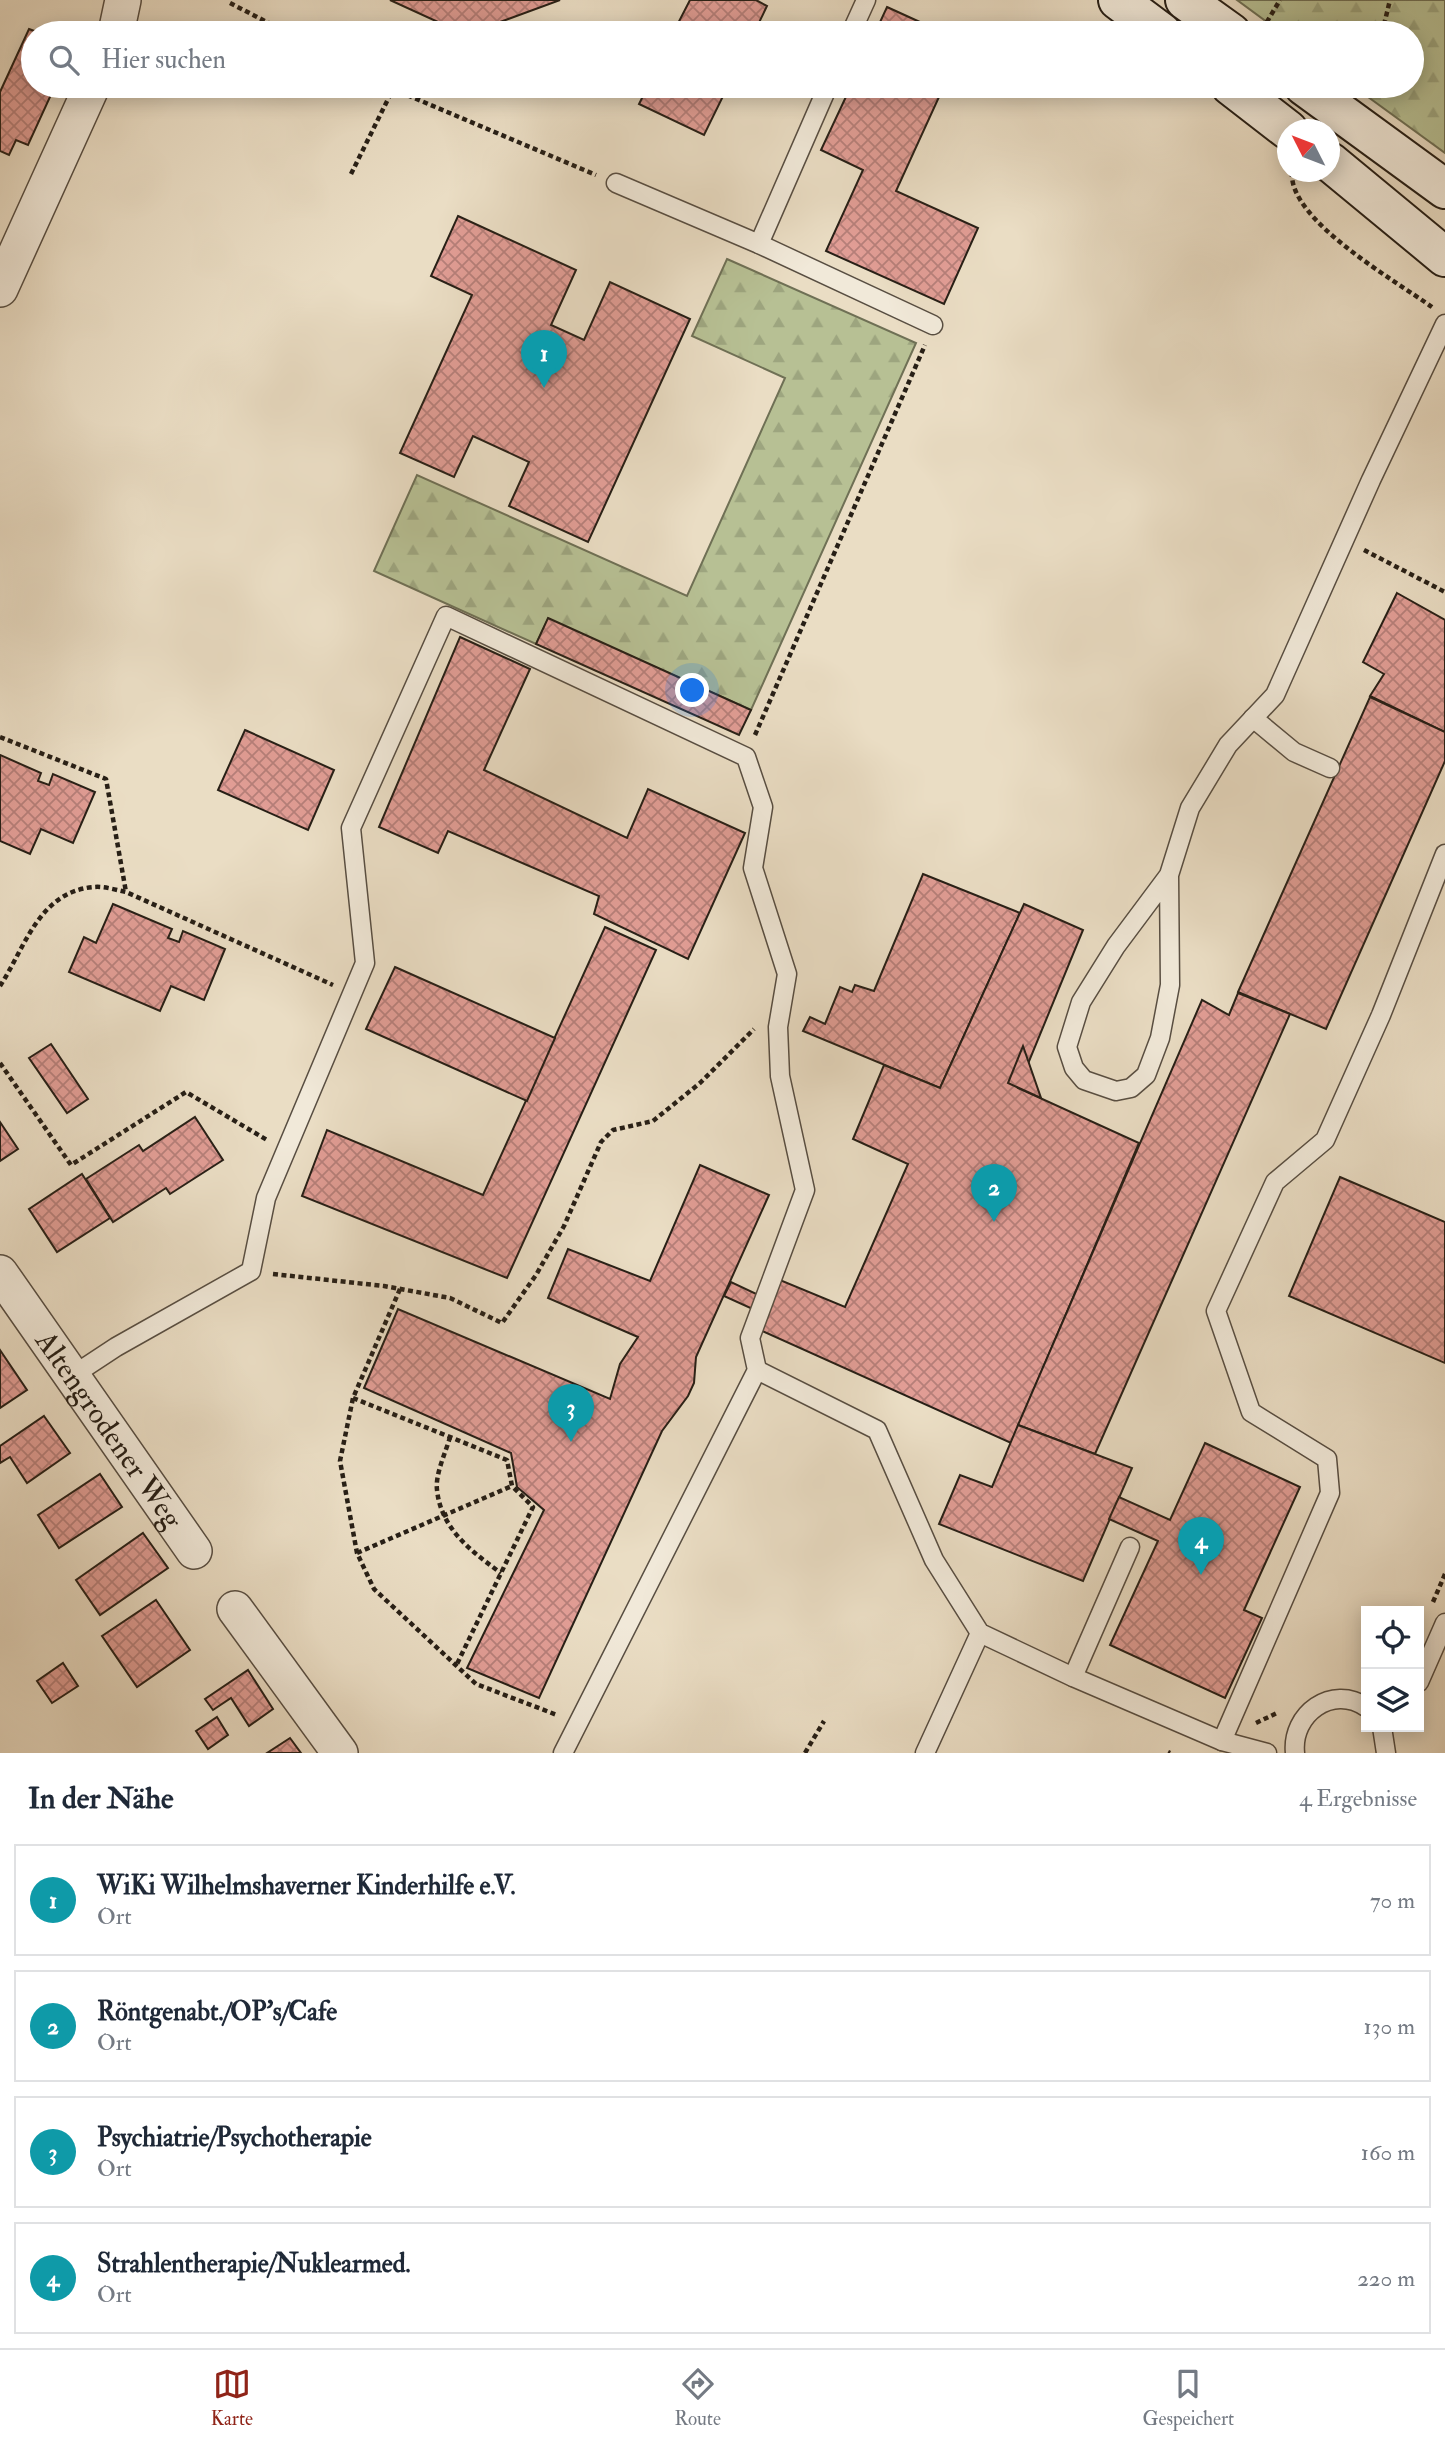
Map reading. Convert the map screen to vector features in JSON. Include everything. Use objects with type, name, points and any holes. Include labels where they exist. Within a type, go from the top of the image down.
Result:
[{"type":"main road","points":[[1118,0],[1146,21]]},
{"type":"main road","points":[[1185,0],[1214,21]]},
{"type":"main road","points":[[1247,98],[1277,121]]},
{"type":"main road","points":[[1320,98],[1445,190]]},
{"type":"main road","points":[[1340,171],[1445,257]]},
{"type":"street","points":[[119,21],[123,0]]},
{"type":"street","points":[[0,289],[88,98]]},
{"type":"street","name":"Altengrodener Weg","points":[[0,1273],[194,1551]]},
{"type":"street","points":[[235,1609],[340,1753]]},
{"type":"lane","points":[[856,21],[866,0]]},
{"type":"lane","points":[[759,244],[823,98]]},
{"type":"lane","points":[[616,183],[759,244],[933,325]]},
{"type":"lane","points":[[1169,875],[1116,946],[1081,1002],[1068,1047],[1074,1068],[1084,1080],[1116,1091],[1131,1088],[1146,1075],[1160,1038],[1170,985],[1169,875],[1190,808],[1228,746],[1275,695],[1445,324]]},
{"type":"lane","points":[[72,1376],[116,1347],[251,1271],[266,1198],[365,963],[351,828],[446,615],[746,757],[763,807],[753,868],[787,974],[778,1027],[780,1076],[805,1190],[750,1338],[757,1370],[563,1753]]},
{"type":"lane","points":[[1253,718],[1294,752],[1331,768]]},
{"type":"lane","points":[[1222,1741],[1330,1493],[1327,1459],[1251,1412],[1216,1311],[1275,1182],[1325,1140],[1381,1014],[1445,854]]},
{"type":"lane","points":[[757,1370],[877,1430],[934,1560],[980,1633],[1073,1677],[1222,1741],[1267,1753]]},
{"type":"lane","points":[[1073,1677],[1130,1546]]},
{"type":"lane","points":[[1424,1671],[1445,1623]]},
{"type":"lane","points":[[925,1753],[980,1633]]},
{"type":"lane","points":[[1295,1753],[1297,1728],[1316,1706],[1346,1699],[1361,1705]]},
{"type":"lane","points":[[1383,1732],[1386,1753]]},
{"type":"path","points":[[1267,21],[1280,0]]},
{"type":"path","points":[[1385,21],[1390,0]]},
{"type":"path","points":[[230,3],[265,21]]},
{"type":"path","points":[[351,174],[389,98]]},
{"type":"path","points":[[414,98],[616,183]]},
{"type":"path","points":[[1292,182],[1315,222],[1434,309]]},
{"type":"path","points":[[746,757],[933,325]]},
{"type":"path","points":[[1344,540],[1445,593]]},
{"type":"path","points":[[0,737],[106,779],[126,892]]},
{"type":"path","points":[[0,986],[29,930],[57,899],[93,887],[126,892],[353,993]]},
{"type":"path","points":[[251,1271],[400,1289],[450,1298],[502,1322],[536,1275],[564,1226],[601,1142],[613,1130],[653,1121],[700,1083],[751,1029],[778,1027]]},
{"type":"path","points":[[0,1063],[71,1165],[186,1092],[285,1152]]},
{"type":"path","points":[[400,1289],[353,1398],[340,1461],[357,1553],[374,1589],[476,1684],[578,1723]]},
{"type":"path","points":[[353,1398],[507,1460],[512,1486],[533,1507],[456,1666]]},
{"type":"path","points":[[450,1437],[436,1488],[444,1515],[463,1545],[501,1573]]},
{"type":"path","points":[[357,1553],[512,1486]]},
{"type":"path","points":[[1231,1721],[1247,1725],[1266,1720],[1282,1710]]},
{"type":"path","points":[[805,1753],[824,1721]]},
{"type":"green space","points":[[1237,0],[1445,0],[1445,153],[1369,98],[1424,98],[1424,21],[1266,21]]},
{"type":"green space","points":[[727,259],[916,343],[751,710],[548,619],[536,644],[374,571],[417,475],[687,596],[785,378],[692,336]]},
{"type":"building","points":[[390,0],[560,0],[503,21],[436,21]]},
{"type":"building","points":[[690,0],[756,0],[767,6],[760,21],[679,21]]},
{"type":"building","points":[[887,7],[918,21],[881,21]]},
{"type":"building","points":[[21,46],[21,98],[50,98],[28,145],[16,140],[9,155],[0,151],[0,92]]},
{"type":"building","points":[[642,98],[722,98],[704,135],[639,104]]},
{"type":"building","points":[[845,98],[939,98],[896,191],[978,228],[944,304],[826,251],[863,170],[821,150]]},
{"type":"building","points":[[458,216],[576,270],[551,325],[584,340],[610,282],[690,319],[588,542],[509,506],[529,462],[473,436],[454,477],[400,453],[472,295],[431,276]]},
{"type":"building","points":[[1397,593],[1445,620],[1445,732],[1370,696],[1384,674],[1363,662]]},
{"type":"building","points":[[548,618],[751,710],[739,735],[536,644]]},
{"type":"building","points":[[460,637],[530,669],[484,770],[627,838],[648,789],[745,833],[688,959],[594,914],[599,896],[448,831],[438,853],[379,827]]},
{"type":"building","points":[[1370,697],[1445,732],[1445,761],[1326,1029],[1238,992]]},
{"type":"building","points":[[245,730],[334,770],[308,830],[218,790]]},
{"type":"building","points":[[0,755],[41,773],[38,781],[49,785],[53,774],[95,792],[73,843],[41,829],[30,854],[0,841]]},
{"type":"building","points":[[923,874],[1020,913],[940,1088],[803,1031],[810,1017],[825,1024],[840,987],[852,992],[855,985],[874,991]]},
{"type":"building","points":[[113,904],[172,929],[168,938],[179,942],[183,931],[225,949],[204,1000],[171,986],[160,1011],[69,972],[84,937],[96,943]]},
{"type":"building","points":[[1024,904],[1083,930],[1018,1088],[1139,1143],[1011,1443],[760,1330],[766,1315],[724,1296],[731,1282],[771,1301],[780,1280],[845,1307],[908,1164],[853,1139],[884,1065],[940,1088]]},
{"type":"building","points":[[605,927],[656,950],[507,1278],[302,1196],[327,1130],[483,1195]]},
{"type":"building","points":[[395,967],[555,1038],[527,1101],[366,1029]]},
{"type":"building","points":[[1238,993],[1290,1014],[1095,1454],[1018,1425],[1202,1000],[1229,1015]]},
{"type":"building","points":[[51,1044],[88,1099],[67,1113],[29,1058]]},
{"type":"building","points":[[1023,1046],[1041,1098],[1008,1083]]},
{"type":"building","points":[[195,1117],[223,1160],[170,1194],[166,1188],[113,1222],[86,1179],[139,1145],[143,1151]]},
{"type":"building","points":[[0,1122],[18,1149],[0,1161]]},
{"type":"building","points":[[700,1165],[769,1195],[696,1357],[694,1383],[688,1396],[662,1431],[539,1698],[467,1668],[544,1510],[517,1487],[511,1453],[364,1388],[398,1309],[610,1399],[620,1364],[638,1337],[548,1298],[568,1249],[650,1281]]},
{"type":"building","points":[[82,1174],[110,1218],[57,1252],[29,1209]]},
{"type":"building","points":[[1340,1177],[1445,1222],[1445,1363],[1289,1296]]},
{"type":"building","points":[[0,1350],[27,1390],[0,1408]]},
{"type":"building","points":[[44,1416],[70,1453],[27,1483],[10,1457],[0,1463],[0,1446]]},
{"type":"building","points":[[1018,1425],[1132,1468],[1083,1581],[939,1524],[960,1475],[992,1487]]},
{"type":"building","points":[[1205,1443],[1300,1487],[1244,1610],[1262,1618],[1225,1698],[1110,1645],[1158,1541],[1109,1519],[1119,1497],[1170,1520]]},
{"type":"building","points":[[100,1474],[122,1507],[59,1548],[38,1515]]},
{"type":"building","points":[[143,1533],[168,1568],[100,1615],[76,1580]]},
{"type":"building","points":[[156,1600],[190,1650],[137,1687],[102,1636]]},
{"type":"building","points":[[63,1663],[78,1686],[52,1703],[37,1681]]},
{"type":"building","points":[[248,1670],[273,1709],[249,1726],[231,1698],[213,1710],[205,1699]]},
{"type":"building","points":[[217,1717],[228,1735],[208,1749],[196,1731]]},
{"type":"building","points":[[290,1738],[301,1753],[267,1753]]},
{"type":"place","name":"WiKi Wilhelmshaverner Kinderhilfe e.V.","points":[[544,388]]},
{"type":"place","name":"Röntgenabt./OP's/Cafe","points":[[994,1222]]},
{"type":"place","name":"Psychiatrie/Psychotherapie","points":[[571,1442]]},
{"type":"place","name":"Strahlentherapie/Nuklearmed.","points":[[1201,1575]]}]
